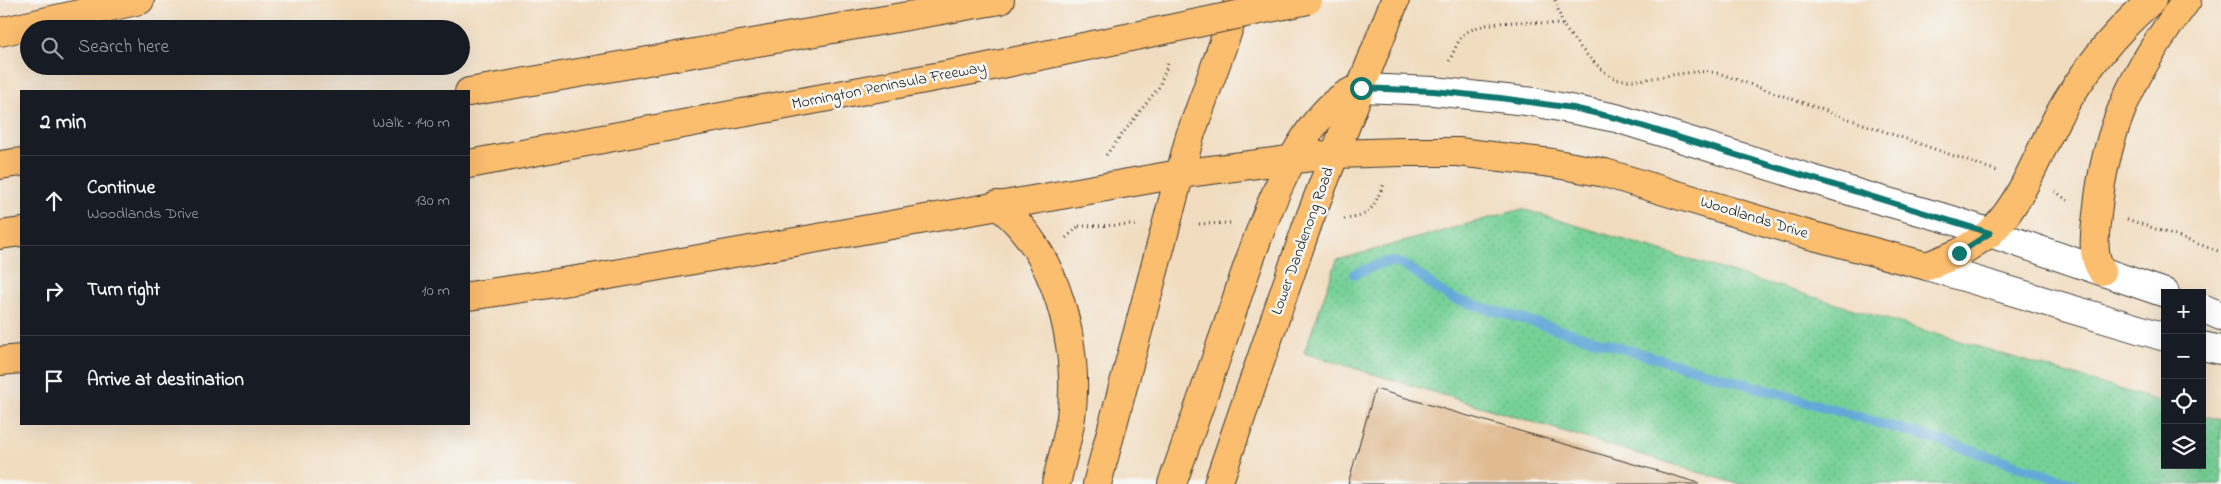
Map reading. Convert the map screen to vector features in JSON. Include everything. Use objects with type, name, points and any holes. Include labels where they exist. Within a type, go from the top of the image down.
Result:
[{"type":"main road","points":[[52,20],[140,0]]},
{"type":"main road","points":[[1097,484],[1179,174],[1193,128],[1238,0]]},
{"type":"main road","name":"Mornington Peninsula Freeway","points":[[470,164],[973,70],[1308,0]]},
{"type":"main road","name":"Lower Dandenong Road","points":[[1218,484],[1309,220],[1395,0]]},
{"type":"main road","points":[[1927,266],[1959,253],[1990,233],[2013,205],[2075,87],[2119,30],[2152,0]]},
{"type":"main road","points":[[2102,270],[2095,250],[2097,214],[2106,156],[2117,118],[2144,61],[2187,0]]},
{"type":"main road","points":[[470,92],[989,2]]},
{"type":"main road","points":[[0,32],[20,27]]},
{"type":"main road","points":[[1172,484],[1264,222],[1293,159],[1326,110],[1346,94],[1361,88]]},
{"type":"main road","name":"Woodlands Drive","points":[[470,296],[604,276],[1179,174],[1335,154],[1401,152],[1458,152],[1552,163],[1605,173],[1802,233],[1927,266]]},
{"type":"main road","points":[[0,165],[20,162]]},
{"type":"main road","points":[[997,205],[1019,224],[1040,257],[1062,308],[1073,362],[1071,416],[1056,484]]},
{"type":"main road","points":[[0,235],[20,232]]},
{"type":"main road","points":[[0,361],[20,359]]},
{"type":"street","points":[[1361,88],[1425,91],[1508,99],[1573,108],[1616,118],[1990,233],[2161,292]]},
{"type":"street","name":"Woodlands Drive","points":[[1927,266],[2161,336]]},
{"type":"street","points":[[2206,310],[2221,316]]},
{"type":"street","points":[[2206,347],[2221,350]]},
{"type":"path","points":[[1555,0],[1563,26],[1581,48],[1616,79],[1704,71],[1721,74],[2054,191],[2082,212],[2119,216],[2221,252]]},
{"type":"path","points":[[1460,40],[1468,31],[1500,24],[1525,23],[1563,26]]},
{"type":"path","points":[[1040,257],[1054,249],[1079,226],[1095,169],[1159,87],[1172,52]]},
{"type":"green space","points":[[1522,209],[2161,402],[2161,469],[2206,469],[2206,416],[2221,420],[2221,484],[1738,484],[1304,353],[1337,260]]},
{"type":"building","points":[[1375,389],[1699,483],[1699,484],[1348,484]]},
{"type":"waterway","points":[[1354,274],[1383,263],[1396,262],[1413,270],[1437,289],[1454,299],[1951,444],[2074,484]]},
{"type":"route","points":[[1361,88],[1434,91],[1534,102],[1573,108],[1635,123],[1990,233],[1959,253]]}]
